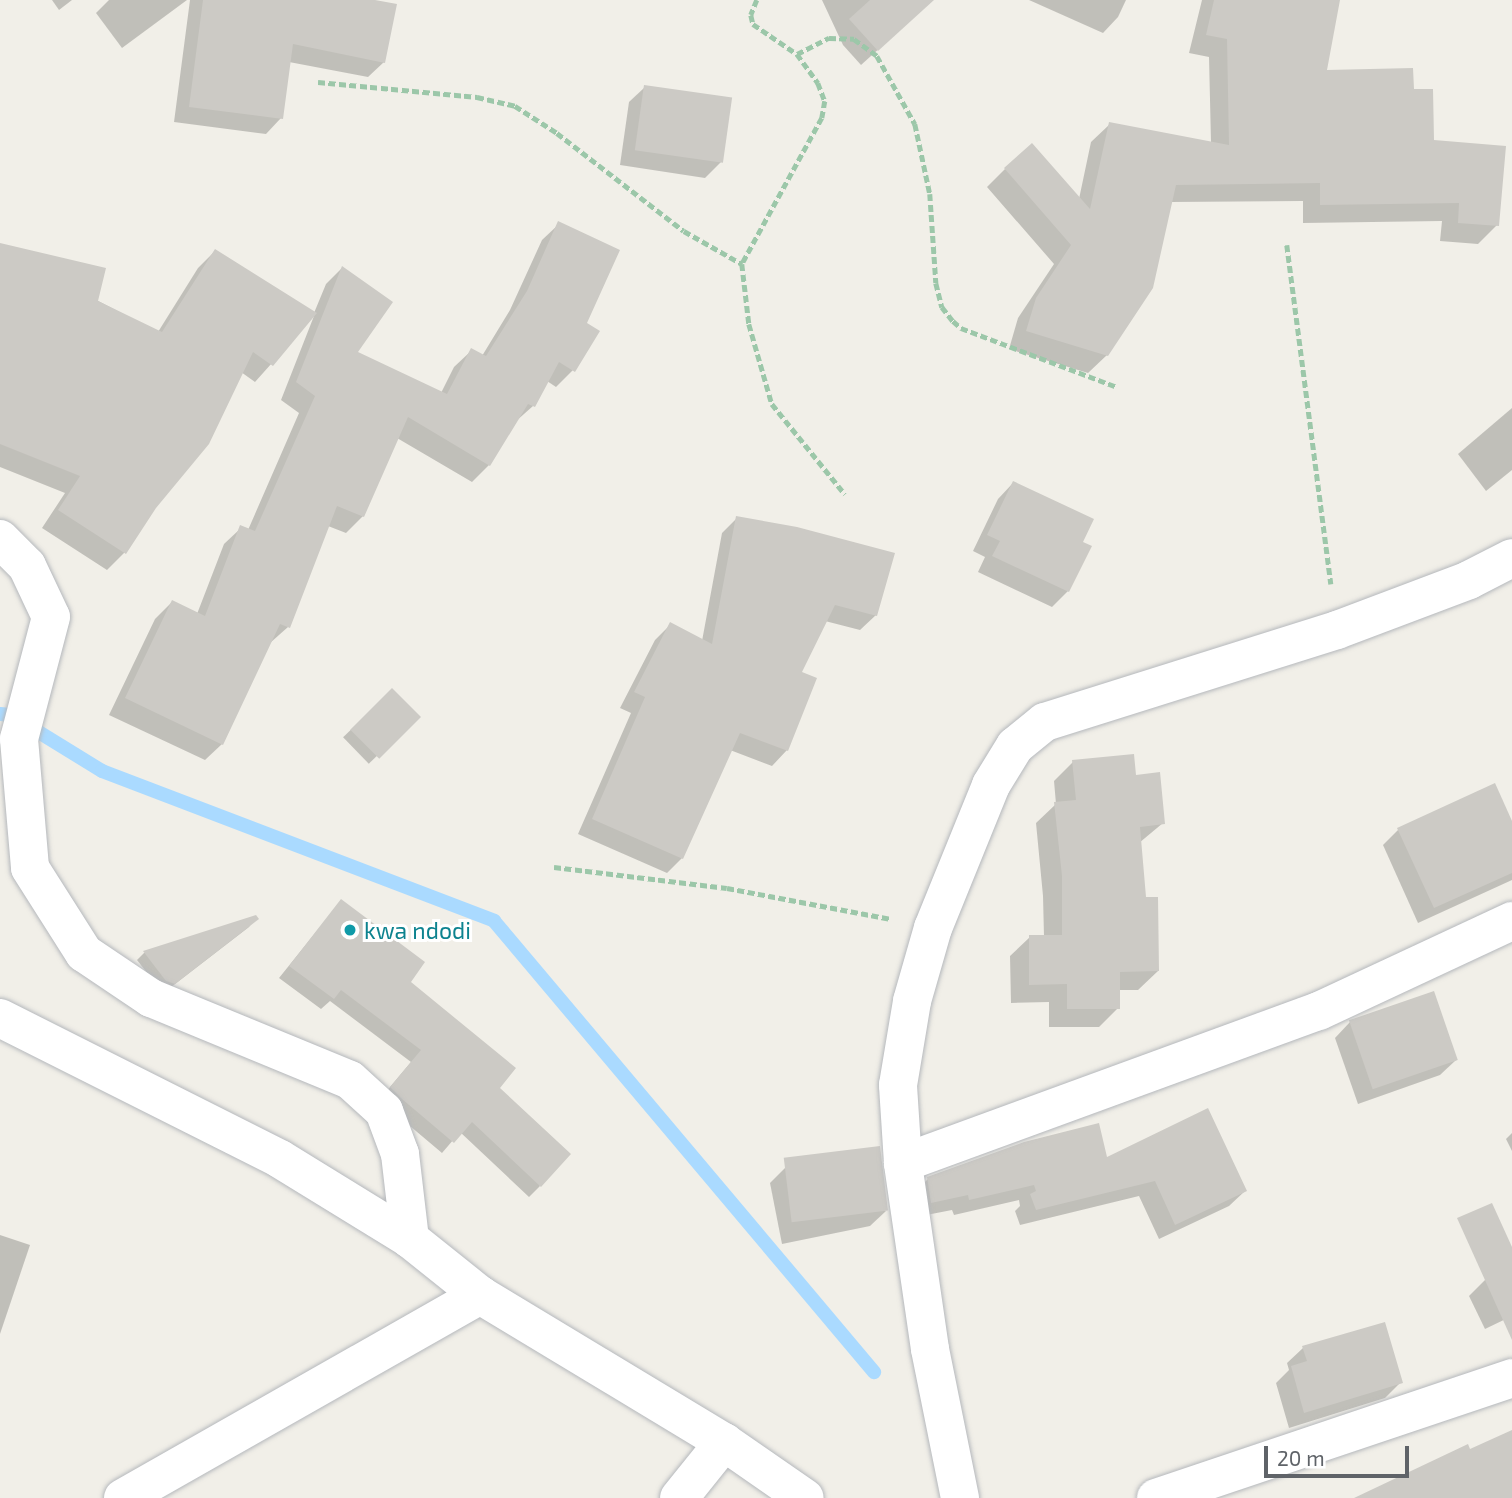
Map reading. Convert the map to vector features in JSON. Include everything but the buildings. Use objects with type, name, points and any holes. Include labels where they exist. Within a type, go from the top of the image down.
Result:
[{"type":"street","points":[[0,539],[27,566],[51,617],[19,739],[30,868],[84,953],[151,998],[350,1080],[384,1111],[400,1154],[410,1239]]},
{"type":"street","points":[[960,1498],[930,1349],[903,1163],[898,1086],[912,1001],[933,928],[990,785],[1015,746],[1045,722],[1337,630],[1469,580],[1512,558]]},
{"type":"street","points":[[903,1163],[1319,1011],[1512,921]]},
{"type":"street","points":[[0,1018],[279,1159],[410,1239],[480,1295],[724,1442],[805,1498]]},
{"type":"street","points":[[123,1498],[480,1295]]},
{"type":"street","points":[[1156,1498],[1512,1378]]},
{"type":"street","points":[[679,1498],[724,1442]]},
{"type":"path","points":[[757,0],[751,15],[753,24],[797,54],[818,83],[825,101],[822,118],[743,264],[749,324],[772,404],[845,494]]},
{"type":"path","points":[[797,54],[829,38],[854,39],[877,56],[915,124],[930,194],[936,283],[942,307],[953,321],[961,328],[1117,387]]},
{"type":"path","points":[[318,82],[477,97],[515,106],[557,133],[684,231],[743,264]]},
{"type":"path","points":[[1287,245],[1337,630]]},
{"type":"path","points":[[554,867],[727,888],[933,928]]},
{"type":"waterway","points":[[0,714],[11,715],[102,771],[494,921],[874,1372]]},
{"type":"place","name":"kwa ndodi","points":[[350,930]]}]
